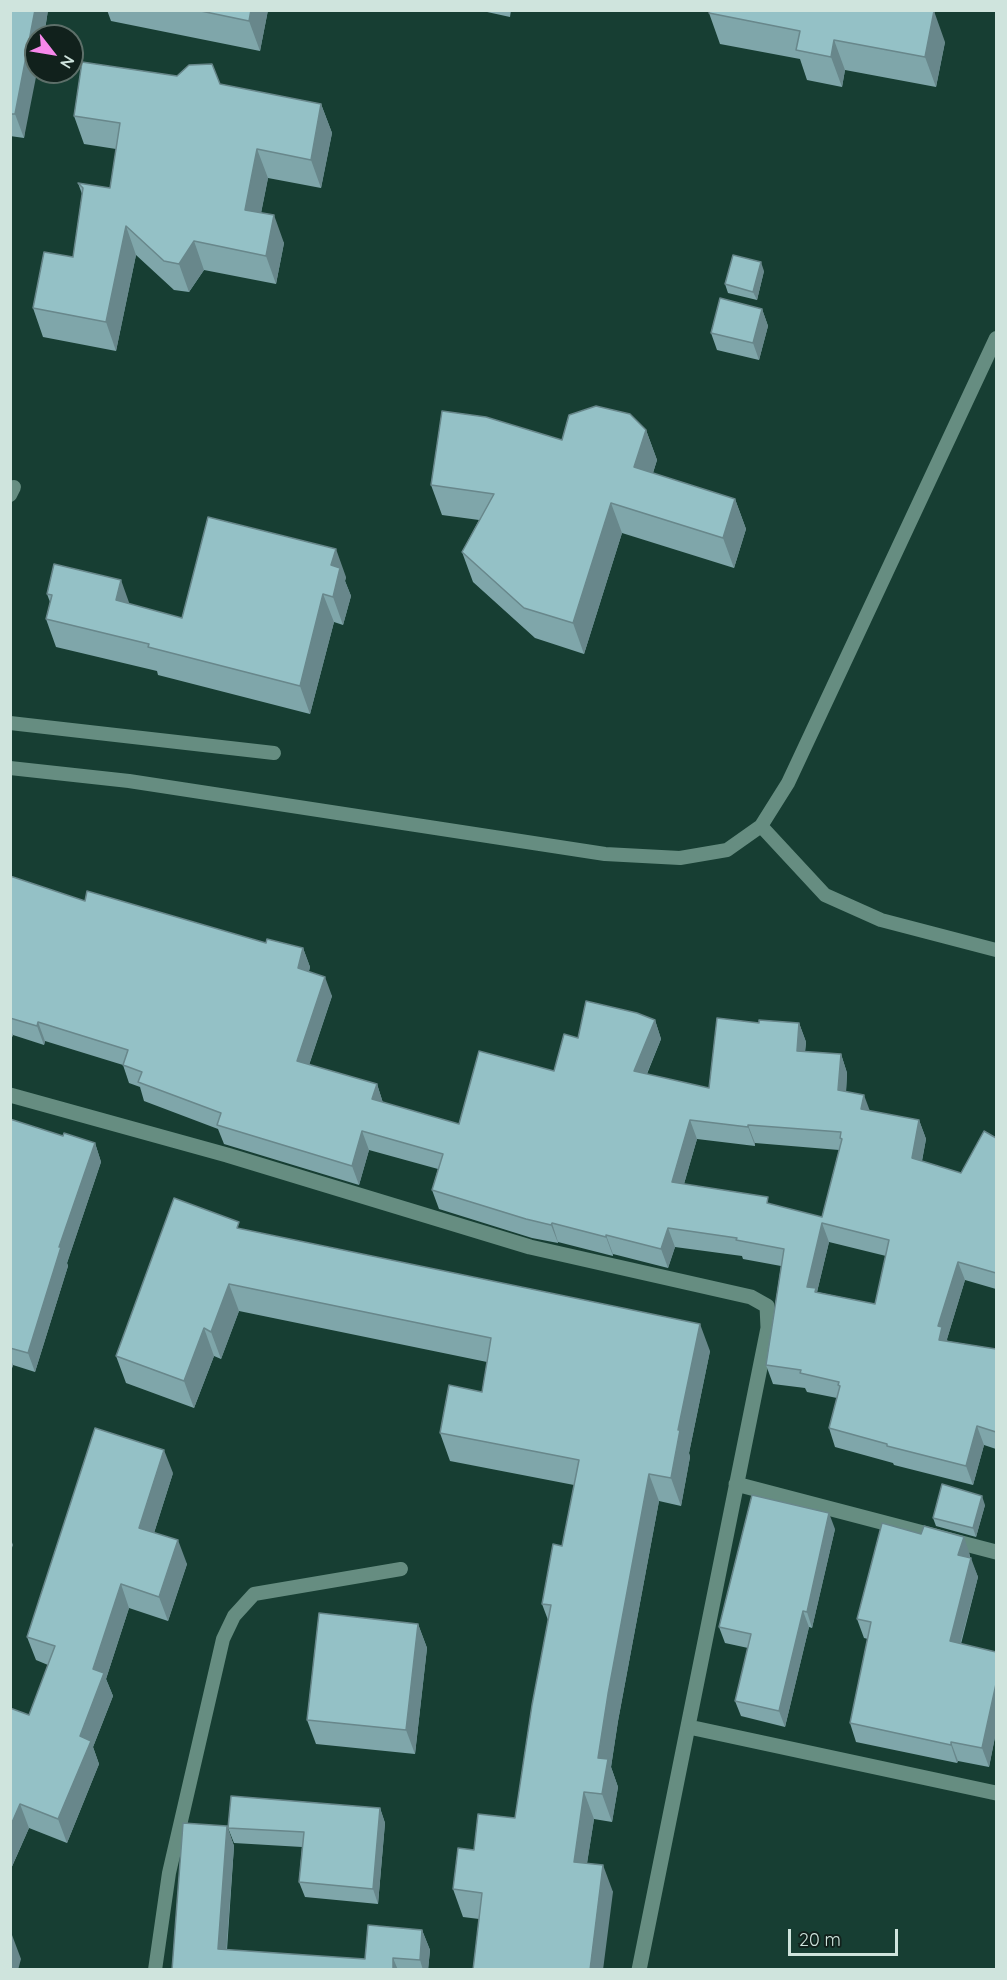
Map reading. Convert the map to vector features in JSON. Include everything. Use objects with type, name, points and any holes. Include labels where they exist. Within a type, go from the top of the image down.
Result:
[{"type":"street","points":[[10,1095],[227,1155],[530,1247],[751,1297],[767,1306],[768,1328],[639,1970]]},
{"type":"street","points":[[736,1484],[996,1552]]},
{"type":"street","points":[[689,1728],[996,1793]]},
{"type":"lane","points":[[10,768],[129,781],[605,854],[680,858],[727,850],[760,826],[788,783],[996,338]]},
{"type":"lane","points":[[10,723],[274,753]]},
{"type":"lane","points":[[760,826],[825,895],[881,920],[996,950]]},
{"type":"lane","points":[[155,1970],[169,1873],[223,1639],[234,1616],[254,1594],[401,1569]]},
{"type":"building","points":[[10,10],[35,10],[32,24],[24,24],[24,67],[15,114],[10,114]]},
{"type":"building","points":[[196,10],[251,10],[249,21]]},
{"type":"building","points":[[710,10],[934,11],[925,57],[834,40],[831,57],[796,50],[800,31],[709,13]]},
{"type":"building","points":[[84,62],[177,76],[189,65],[212,64],[220,84],[321,104],[311,160],[257,149],[245,210],[274,215],[266,256],[194,241],[179,264],[164,261],[126,226],[106,322],[33,308],[44,252],[73,257],[83,188],[78,183],[110,188],[120,123],[74,116],[79,84],[84,84]]},
{"type":"building","points":[[733,255],[761,262],[753,292],[725,284]]},
{"type":"building","points":[[720,298],[762,309],[753,343],[711,333]]},
{"type":"building","points":[[596,406],[630,414],[646,430],[634,467],[735,499],[723,538],[611,503],[573,623],[524,608],[462,552],[494,494],[431,485],[442,411],[486,417],[562,440],[569,415]]},
{"type":"building","points":[[208,517],[336,549],[331,565],[340,568],[333,597],[323,594],[300,686],[148,647],[149,644],[46,619],[52,595],[47,594],[54,564],[121,580],[116,600],[182,618]]},
{"type":"building","points":[[10,876],[85,901],[87,891],[266,943],[267,939],[303,948],[298,968],[325,977],[297,1061],[377,1084],[372,1099],[459,1124],[479,1051],[554,1071],[564,1034],[578,1038],[586,1001],[637,1013],[655,1020],[634,1071],[709,1088],[717,1018],[759,1023],[759,1020],[799,1023],[797,1051],[841,1054],[838,1090],[864,1095],[861,1109],[919,1120],[912,1158],[961,1173],[984,1131],[996,1138],[996,1273],[958,1262],[938,1326],[942,1327],[939,1340],[996,1349],[996,1432],[977,1426],[966,1466],[887,1446],[887,1444],[829,1428],[840,1386],[839,1382],[800,1373],[801,1370],[766,1365],[784,1249],[736,1240],[737,1238],[668,1228],[661,1249],[526,1219],[432,1190],[443,1154],[362,1131],[352,1166],[217,1125],[221,1113],[138,1082],[142,1072],[123,1065],[128,1050],[38,1022],[37,1026],[10,1018]],"holes":[[[690,1120],[748,1127],[748,1125],[841,1132],[840,1138],[842,1139],[822,1217],[767,1203],[768,1197],[672,1182]],[[822,1223],[889,1240],[875,1304],[815,1292],[816,1288],[807,1287]]]},
{"type":"building","points":[[10,1119],[63,1136],[64,1133],[95,1143],[59,1247],[61,1247],[28,1353],[10,1348]]},
{"type":"building","points":[[174,1198],[239,1222],[237,1228],[700,1324],[678,1430],[680,1430],[671,1478],[649,1474],[598,1758],[608,1759],[602,1794],[584,1792],[574,1862],[603,1865],[590,1970],[473,1970],[482,1893],[453,1889],[458,1848],[474,1850],[478,1814],[515,1818],[532,1705],[551,1605],[542,1604],[553,1544],[562,1546],[579,1460],[440,1433],[449,1385],[482,1392],[491,1338],[229,1284],[211,1332],[204,1328],[184,1381],[116,1356]]},
{"type":"building","points":[[95,1428],[164,1450],[139,1528],[178,1540],[159,1597],[121,1584],[93,1669],[104,1673],[80,1736],[91,1741],[58,1819],[20,1804],[10,1827],[10,1708],[29,1715],[55,1646],[27,1637]]},
{"type":"building","points":[[942,1484],[982,1496],[973,1528],[933,1518]]},
{"type":"building","points":[[752,1495],[829,1513],[807,1612],[803,1611],[779,1711],[735,1701],[751,1634],[719,1627]]},
{"type":"building","points":[[882,1523],[921,1534],[924,1526],[964,1537],[958,1555],[971,1558],[950,1641],[996,1652],[996,1684],[982,1748],[951,1742],[951,1745],[850,1723],[871,1622],[857,1619]]},
{"type":"building","points":[[319,1613],[418,1624],[406,1730],[307,1720]]},
{"type":"building","points":[[231,1796],[380,1808],[373,1889],[299,1882],[304,1832],[228,1828]]},
{"type":"building","points":[[183,1823],[227,1826],[218,1949],[365,1959],[368,1925],[422,1930],[420,1960],[393,1958],[393,1970],[172,1970]]}]
